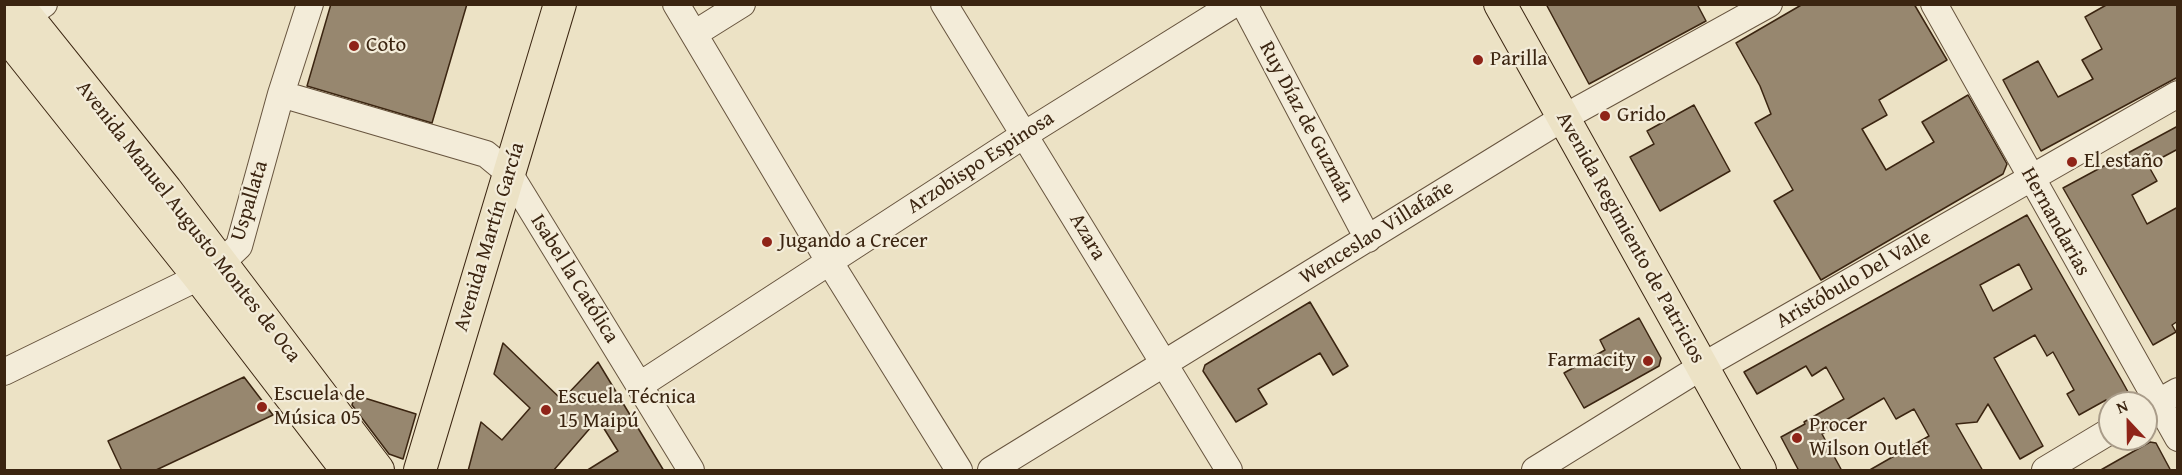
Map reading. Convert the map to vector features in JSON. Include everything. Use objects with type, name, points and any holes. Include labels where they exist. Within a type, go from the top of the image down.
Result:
[{"type":"main road","name":"Avenida Martín García","points":[[442,471],[560,4]]},
{"type":"main road","name":"Avenida Martín García","points":[[420,471],[516,185],[580,4]]},
{"type":"main road","name":"Avenida Regimiento de Patricios","points":[[1500,4],[1760,471]]},
{"type":"main road","name":"Avenida Manuel Augusto Montes de Oca","points":[[19,18],[166,190],[210,270],[347,471]]},
{"type":"main road","name":"Avenida Manuel Augusto Montes de Oca","points":[[210,270],[378,471]]},
{"type":"street","name":"Uspallata","points":[[4,372],[210,270],[239,246],[281,94],[310,4]]},
{"type":"street","points":[[676,4],[959,471]]},
{"type":"street","points":[[694,34],[742,4]]},
{"type":"street","name":"Azara","points":[[944,4],[1229,471]]},
{"type":"street","name":"Arzobispo Espinosa","points":[[640,385],[1024,135],[1234,4]]},
{"type":"street","name":"Ruy Díaz de Guzmán","points":[[1244,4],[1368,238]]},
{"type":"street","name":"Wenceslao Villafañe","points":[[991,471],[1563,118],[1769,4]]},
{"type":"street","name":"Hernandarias","points":[[1934,4],[2031,179],[2160,401],[2178,438]]},
{"type":"street","name":"Isabel la Católica","points":[[281,94],[486,154],[516,185],[691,471]]},
{"type":"street","name":"Aristóbulo Del Valle","points":[[1534,471],[1701,367],[2178,94]]},
{"type":"street","points":[[2045,471],[2098,438]]},
{"type":"building","points":[[331,4],[467,4],[432,123],[307,86]]},
{"type":"building","points":[[1546,4],[1697,4],[1706,21],[1589,84]]},
{"type":"building","points":[[1803,4],[1914,4],[1947,60],[1879,100],[1887,115],[1862,129],[1886,170],[1934,142],[1922,122],[1968,95],[2007,164],[2003,174],[1821,280],[1774,201],[1793,190],[1755,123],[1771,114],[1760,86],[1736,43]]},
{"type":"building","points":[[2108,4],[2178,4],[2178,77],[2041,151],[2003,80],[2038,61],[2058,97],[2093,79],[2082,60],[2102,49],[2085,17]]},
{"type":"building","points":[[1694,105],[1730,171],[1660,211],[1630,157],[1654,144],[1647,131]]},
{"type":"building","points":[[2178,126],[2178,149],[2148,165],[2157,181],[2132,195],[2147,224],[2178,207],[2178,321],[2172,325],[2176,332],[2153,345],[2063,188]]},
{"type":"building","points":[[2027,215],[2128,391],[2098,391],[2098,404],[2079,415],[2067,394],[2074,390],[2053,352],[2047,356],[2035,335],[1994,358],[2043,446],[2020,459],[1988,404],[1977,422],[1956,424],[1983,471],[1868,471],[1929,436],[1914,409],[1896,419],[1884,398],[1822,434],[1842,471],[1799,471],[1781,437],[1844,399],[1826,367],[1812,376],[1806,366],[1757,394],[1744,372]],"holes":[[[2019,264],[2032,289],[1993,311],[1980,285]]]},
{"type":"building","points":[[1310,302],[1348,366],[1333,375],[1320,353],[1258,389],[1267,404],[1236,422],[1203,371],[1205,365]]},
{"type":"building","points":[[1639,318],[1661,358],[1659,366],[1584,408],[1564,373],[1605,350],[1600,340]]},
{"type":"building","name":"Escuela Técnica 15 Maipú","points":[[503,343],[562,400],[598,362],[664,471],[586,471],[618,451],[598,419],[553,471],[468,471],[481,422],[502,440],[530,408],[494,374]]},
{"type":"building","points":[[244,377],[273,415],[154,471],[122,471],[108,441]]},
{"type":"building","points":[[355,395],[416,414],[403,459],[389,454],[352,405]]},
{"type":"building","points":[[2158,447],[2171,471],[2099,471],[2134,451],[2158,451]]},
{"type":"place","name":"Coto","points":[[354,46]]},
{"type":"place","name":"Parilla","points":[[1478,60]]},
{"type":"place","name":"Grido","points":[[1605,116]]},
{"type":"place","name":"El estaño","points":[[2072,162]]},
{"type":"place","name":"Jugando a Crecer","points":[[767,242]]},
{"type":"place","name":"Farmacity","points":[[1648,361]]},
{"type":"place","name":"Escuela de Música 05","points":[[262,407]]},
{"type":"place","name":"Escuela Técnica 15 Maipú","points":[[546,410]]},
{"type":"place","name":"Procer Wilson Outlet","points":[[1797,438]]}]
